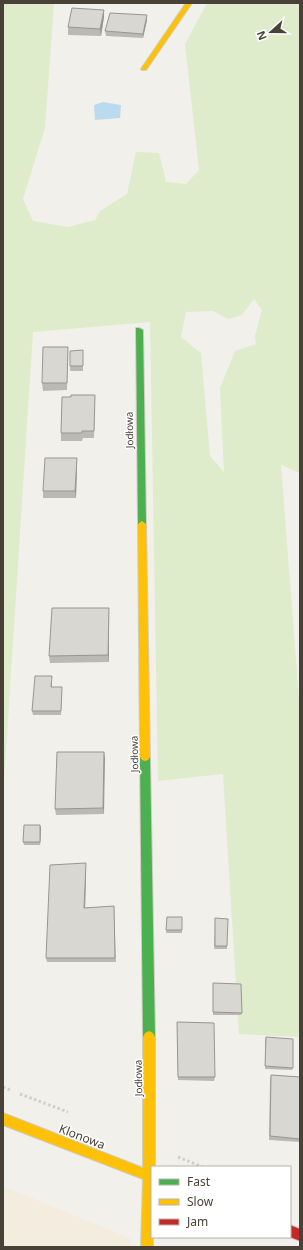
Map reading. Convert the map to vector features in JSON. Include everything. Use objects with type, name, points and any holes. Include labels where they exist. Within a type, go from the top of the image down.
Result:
[{"type":"street","points":[[144,69],[189,3]]},
{"type":"street","name":"Jodłowa","points":[[139,330],[151,1177],[147,1247]]},
{"type":"street","name":"Klonowa","points":[[3,1119],[151,1177]]},
{"type":"shaded area","points":[[3,1186],[131,1239],[130,1247],[3,1247]]},
{"type":"green space","points":[[3,3],[54,3],[45,128],[23,199],[33,221],[68,227],[95,220],[100,211],[127,194],[136,152],[159,153],[166,182],[186,184],[199,170],[185,44],[207,3],[300,3],[300,473],[281,465],[300,712],[300,1037],[239,1034],[223,774],[158,781],[150,322],[33,332],[3,797]],"holes":[[[254,299],[262,310],[255,336],[256,344],[235,351],[220,388],[224,472],[210,456],[201,353],[181,337],[186,312],[213,311],[228,319],[242,315]]]},
{"type":"water","points":[[103,102],[121,105],[120,118],[95,120],[94,105]]},
{"type":"building","points":[[72,8],[104,10],[100,29],[68,27]]},
{"type":"building","points":[[110,13],[147,15],[143,34],[105,31]]},
{"type":"building","points":[[43,347],[68,347],[67,383],[42,383]]},
{"type":"building","points":[[83,350],[83,366],[70,366],[70,351]]},
{"type":"building","points":[[71,395],[95,395],[94,431],[82,431],[82,433],[61,433],[62,397],[71,397]]},
{"type":"building","points":[[45,458],[77,458],[75,491],[43,491]]},
{"type":"building","points":[[52,608],[109,608],[108,655],[49,656]]},
{"type":"building","points":[[35,676],[52,676],[51,687],[62,687],[61,711],[32,711]]},
{"type":"building","points":[[57,752],[104,752],[103,808],[55,809]]},
{"type":"building","points":[[24,825],[40,825],[40,842],[23,842]]},
{"type":"building","points":[[86,863],[84,908],[114,906],[115,958],[46,958],[50,865]]},
{"type":"building","points":[[167,917],[182,917],[182,930],[166,930]]},
{"type":"building","points":[[215,918],[228,919],[227,946],[215,946]]},
{"type":"building","points":[[213,983],[241,984],[242,1013],[213,1012]]},
{"type":"building","points":[[177,1022],[214,1023],[215,1077],[178,1077]]},
{"type":"building","points":[[266,1037],[293,1039],[293,1068],[265,1066]]},
{"type":"building","points":[[271,1075],[300,1077],[300,1139],[270,1136]]},
{"type":"traffic: fast","points":[[139,330],[142,524]]},
{"type":"traffic: fast","points":[[145,757],[149,1037]]},
{"type":"traffic: slow","points":[[144,69],[189,3]]},
{"type":"traffic: slow","points":[[142,524],[145,757]]},
{"type":"traffic: slow","points":[[147,1247],[150,1146],[149,1037]]},
{"type":"traffic: slow","points":[[3,1119],[151,1177]]},
{"type":"traffic: jam","points":[[291,1231],[300,1235]]}]
